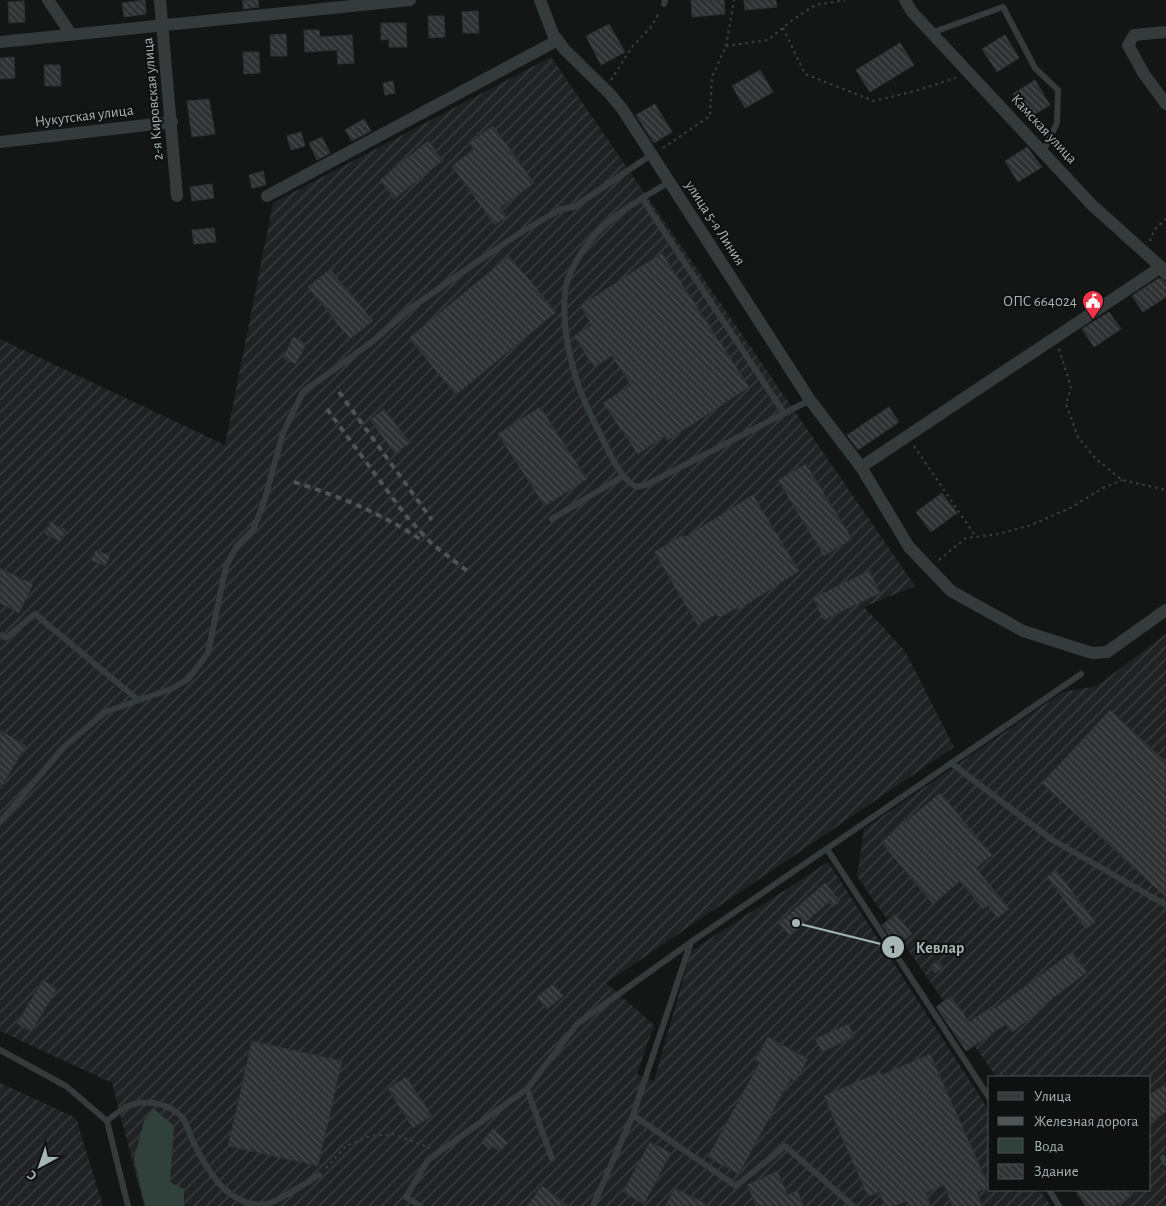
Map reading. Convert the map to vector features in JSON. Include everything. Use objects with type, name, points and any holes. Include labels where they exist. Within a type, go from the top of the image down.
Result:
[{"type":"street","points":[[48,0],[71,34]]},
{"type":"street","name":"2-я Кировская улица","points":[[160,0],[178,196]]},
{"type":"street","points":[[0,42],[410,0]]},
{"type":"street","name":"улица 5-я Линия","points":[[540,0],[553,34],[564,50],[623,110],[810,400],[861,466],[909,547],[951,591],[1023,631],[1092,653],[1108,652],[1166,610]]},
{"type":"street","name":"Камская улица","points":[[905,0],[912,12],[931,33],[1092,205],[1163,270]]},
{"type":"street","points":[[1166,32],[1134,35],[1128,45],[1144,74],[1166,104]]},
{"type":"street","points":[[267,196],[558,40]]},
{"type":"street","name":"Нукутская улица","points":[[0,142],[172,122]]},
{"type":"street","points":[[861,466],[1056,336],[1163,270]]},
{"type":"lane","points":[[931,33],[1003,7],[1035,68],[1058,90],[1057,123],[1043,152]]},
{"type":"lane","points":[[0,822],[64,747],[105,712],[171,688],[188,679],[208,653],[226,566],[237,546],[253,530],[264,502],[282,433],[303,392],[373,341],[411,308],[490,253],[561,209],[574,207],[651,155]]},
{"type":"lane","points":[[669,182],[611,220],[594,236],[573,267],[565,290],[569,352],[578,384],[589,413],[623,476],[629,484],[636,487],[641,486],[810,400]]},
{"type":"lane","points":[[642,198],[784,413]]},
{"type":"lane","points":[[552,519],[623,476]]},
{"type":"lane","points":[[0,635],[6,638],[35,614],[138,699]]},
{"type":"lane","points":[[420,1206],[406,1197],[428,1160],[527,1089],[577,1024],[691,942],[1081,674]]},
{"type":"lane","points":[[951,763],[1051,839],[1166,905]]},
{"type":"lane","points":[[827,849],[988,1096]]},
{"type":"lane","points":[[593,1206],[633,1115],[691,942]]},
{"type":"lane","points":[[0,1050],[66,1086],[108,1121],[128,1206]]},
{"type":"lane","points":[[527,1089],[552,1159]]},
{"type":"lane","points":[[108,1121],[126,1107],[141,1102],[170,1108],[183,1119],[210,1173],[229,1194],[248,1203],[264,1205],[319,1175]]},
{"type":"lane","points":[[633,1115],[736,1186],[785,1146],[853,1206]]},
{"type":"lane","points":[[1049,1191],[1059,1206]]},
{"type":"path","points":[[651,155],[710,116],[712,77],[726,46],[734,0]]},
{"type":"path","points":[[726,46],[768,40],[815,5],[846,0]]},
{"type":"path","points":[[605,90],[632,48],[651,27],[665,2]]},
{"type":"path","points":[[783,28],[805,74],[874,100],[915,91],[969,74]]},
{"type":"path","points":[[1145,253],[1154,230],[1166,219]]},
{"type":"path","points":[[1056,336],[1062,362],[1072,387],[1066,404],[1078,437],[1095,458],[1122,480],[1166,490]]},
{"type":"path","points":[[907,436],[928,470],[950,498],[976,537]]},
{"type":"path","points":[[929,568],[966,538],[999,534],[1031,524],[1070,508],[1103,488],[1122,480]]},
{"type":"path","points":[[319,1175],[346,1146],[370,1136],[393,1134],[439,1152]]},
{"type":"shaded area","points":[[551,57],[915,586],[864,607],[905,651],[954,747],[606,983],[654,1025],[637,1074],[654,1081],[691,951],[828,862],[988,1109],[988,1191],[1041,1191],[1051,1206],[144,1206],[112,1083],[0,1031],[0,339],[225,445],[273,203]]},
{"type":"shaded area","points":[[1166,634],[1166,1206],[1085,1206],[1075,1191],[1151,1191],[1151,1076],[995,1076],[857,876],[864,829],[1063,692],[1097,686]]},
{"type":"shaded area","points":[[0,1083],[76,1118],[103,1206],[0,1206]]},
{"type":"water","points":[[154,1109],[174,1126],[170,1182],[184,1189],[184,1206],[146,1206],[144,1202],[134,1159],[144,1121]]},
{"type":"building","points":[[145,0],[146,14],[124,17],[122,3]]},
{"type":"building","points":[[243,0],[258,0],[259,7],[243,9]]},
{"type":"building","points":[[691,0],[724,0],[725,14],[692,17]]},
{"type":"building","points":[[744,0],[776,0],[777,7],[745,10]]},
{"type":"building","points":[[24,1],[25,22],[9,23],[8,2]]},
{"type":"building","points":[[478,11],[479,33],[463,33],[462,12]]},
{"type":"building","points":[[428,16],[444,16],[445,37],[429,38]]},
{"type":"building","points":[[381,23],[406,23],[407,47],[389,47],[389,39],[381,40]]},
{"type":"building","points":[[609,24],[625,52],[601,65],[586,36]]},
{"type":"building","points":[[304,30],[319,30],[320,37],[352,35],[354,63],[338,64],[337,50],[305,52]]},
{"type":"building","points":[[286,34],[287,56],[271,56],[270,35]]},
{"type":"building","points":[[1005,35],[1019,58],[997,72],[982,49]]},
{"type":"building","points":[[900,43],[914,65],[870,92],[856,70]]},
{"type":"building","points":[[243,52],[259,52],[260,73],[244,74]]},
{"type":"building","points":[[14,57],[15,78],[0,79],[0,58]]},
{"type":"building","points":[[44,65],[60,65],[61,86],[45,86]]},
{"type":"building","points":[[760,70],[773,92],[745,108],[732,86]]},
{"type":"building","points":[[1035,80],[1050,105],[1028,118],[1013,94]]},
{"type":"building","points":[[393,81],[395,93],[385,95],[383,83]]},
{"type":"building","points":[[209,99],[215,134],[192,137],[187,101]]},
{"type":"building","points":[[655,104],[672,132],[654,143],[636,115]]},
{"type":"building","points":[[364,119],[371,131],[352,141],[345,130]]},
{"type":"building","points":[[493,126],[534,183],[500,208],[507,217],[495,225],[452,166],[474,149],[469,143]]},
{"type":"building","points":[[301,132],[305,146],[291,150],[287,136]]},
{"type":"building","points":[[322,137],[330,153],[317,160],[309,143]]},
{"type":"building","points":[[428,141],[443,160],[394,199],[380,180]]},
{"type":"building","points":[[1027,147],[1042,167],[1018,182],[1005,161]]},
{"type":"building","points":[[263,171],[266,185],[252,188],[249,175]]},
{"type":"building","points":[[212,184],[214,198],[192,201],[190,187]]},
{"type":"building","points":[[214,228],[216,242],[194,244],[192,230]]},
{"type":"building","points":[[662,253],[749,387],[667,441],[665,436],[638,454],[603,403],[631,385],[612,356],[594,367],[574,336],[592,325],[580,306]]},
{"type":"building","points":[[509,256],[556,312],[456,395],[409,338]]},
{"type":"building","points":[[330,269],[373,321],[350,339],[308,287]]},
{"type":"building","points":[[1159,278],[1166,282],[1166,297],[1143,312],[1132,296]]},
{"type":"building","points":[[1109,312],[1121,329],[1094,347],[1082,329]]},
{"type":"building","points":[[293,337],[306,344],[296,364],[283,358]]},
{"type":"building","points":[[540,407],[587,479],[545,506],[498,434]]},
{"type":"building","points":[[889,407],[899,422],[858,450],[847,435]]},
{"type":"building","points":[[384,409],[410,443],[395,453],[370,420]]},
{"type":"building","points":[[806,464],[852,539],[824,556],[778,480]]},
{"type":"building","points":[[942,493],[957,513],[931,532],[916,512]]},
{"type":"building","points":[[753,495],[799,571],[738,610],[737,608],[719,618],[717,614],[698,625],[654,552],[683,535],[685,537]]},
{"type":"building","points":[[50,522],[66,530],[60,541],[45,534]]},
{"type":"building","points":[[96,550],[110,556],[105,566],[91,560]]},
{"type":"building","points":[[0,568],[33,584],[19,613],[0,603]]},
{"type":"building","points":[[869,571],[880,593],[824,620],[813,598]]},
{"type":"building","points":[[1110,710],[1166,762],[1166,897],[1042,783]]},
{"type":"building","points":[[0,730],[26,746],[0,789]]},
{"type":"building","points":[[940,793],[992,855],[976,868],[1009,909],[998,918],[988,905],[983,909],[960,881],[933,904],[881,842]]},
{"type":"building","points":[[1056,870],[1095,922],[1086,929],[1047,877]]},
{"type":"building","points":[[825,883],[840,901],[833,907],[829,902],[790,936],[779,923]]},
{"type":"building","points":[[896,914],[912,934],[896,946],[882,925]]},
{"type":"building","points":[[1072,952],[1087,972],[1012,1032],[1006,1024],[966,1051],[936,1007],[951,996],[969,1022],[993,1006],[994,1009]]},
{"type":"building","points":[[938,960],[943,968],[935,973],[930,966]]},
{"type":"building","points":[[43,980],[57,989],[31,1032],[17,1023]]},
{"type":"building","points":[[553,984],[563,996],[547,1009],[537,997]]},
{"type":"building","points":[[848,1024],[854,1037],[822,1052],[815,1039]]},
{"type":"building","points":[[768,1037],[808,1059],[796,1081],[791,1078],[739,1174],[708,1157],[760,1062],[755,1060]]},
{"type":"building","points":[[252,1041],[342,1061],[318,1166],[228,1146]]},
{"type":"building","points":[[930,1054],[988,1185],[988,1187],[977,1192],[982,1206],[952,1206],[944,1185],[926,1193],[931,1206],[909,1206],[907,1201],[895,1206],[885,1206],[879,1192],[868,1197],[824,1096],[880,1072],[881,1075]]},
{"type":"building","points":[[406,1077],[432,1116],[413,1128],[388,1089]]},
{"type":"building","points":[[1166,1084],[1166,1112],[1151,1121],[1151,1093]]},
{"type":"building","points":[[493,1129],[508,1143],[500,1152],[493,1146],[490,1150],[481,1142]]},
{"type":"building","points":[[650,1142],[671,1153],[644,1204],[623,1192]]},
{"type":"building","points":[[777,1171],[788,1195],[797,1190],[804,1206],[756,1206],[747,1185]]},
{"type":"building","points":[[542,1186],[568,1206],[527,1206]]},
{"type":"building","points":[[675,1188],[710,1206],[665,1206]]},
{"type":"building","points":[[1077,1191],[1128,1191],[1131,1196],[1115,1206],[1086,1206]]},
{"type":"railway","points":[[339,392],[432,520]]},
{"type":"railway","points":[[327,409],[406,516],[432,544],[470,573]]},
{"type":"railway","points":[[294,482],[328,493],[360,507],[392,522],[423,541]]},
{"type":"place","name":"ОПС 664024","points":[[1093,320]]},
{"type":"place","name":"Кевлар","points":[[796,923]]}]
